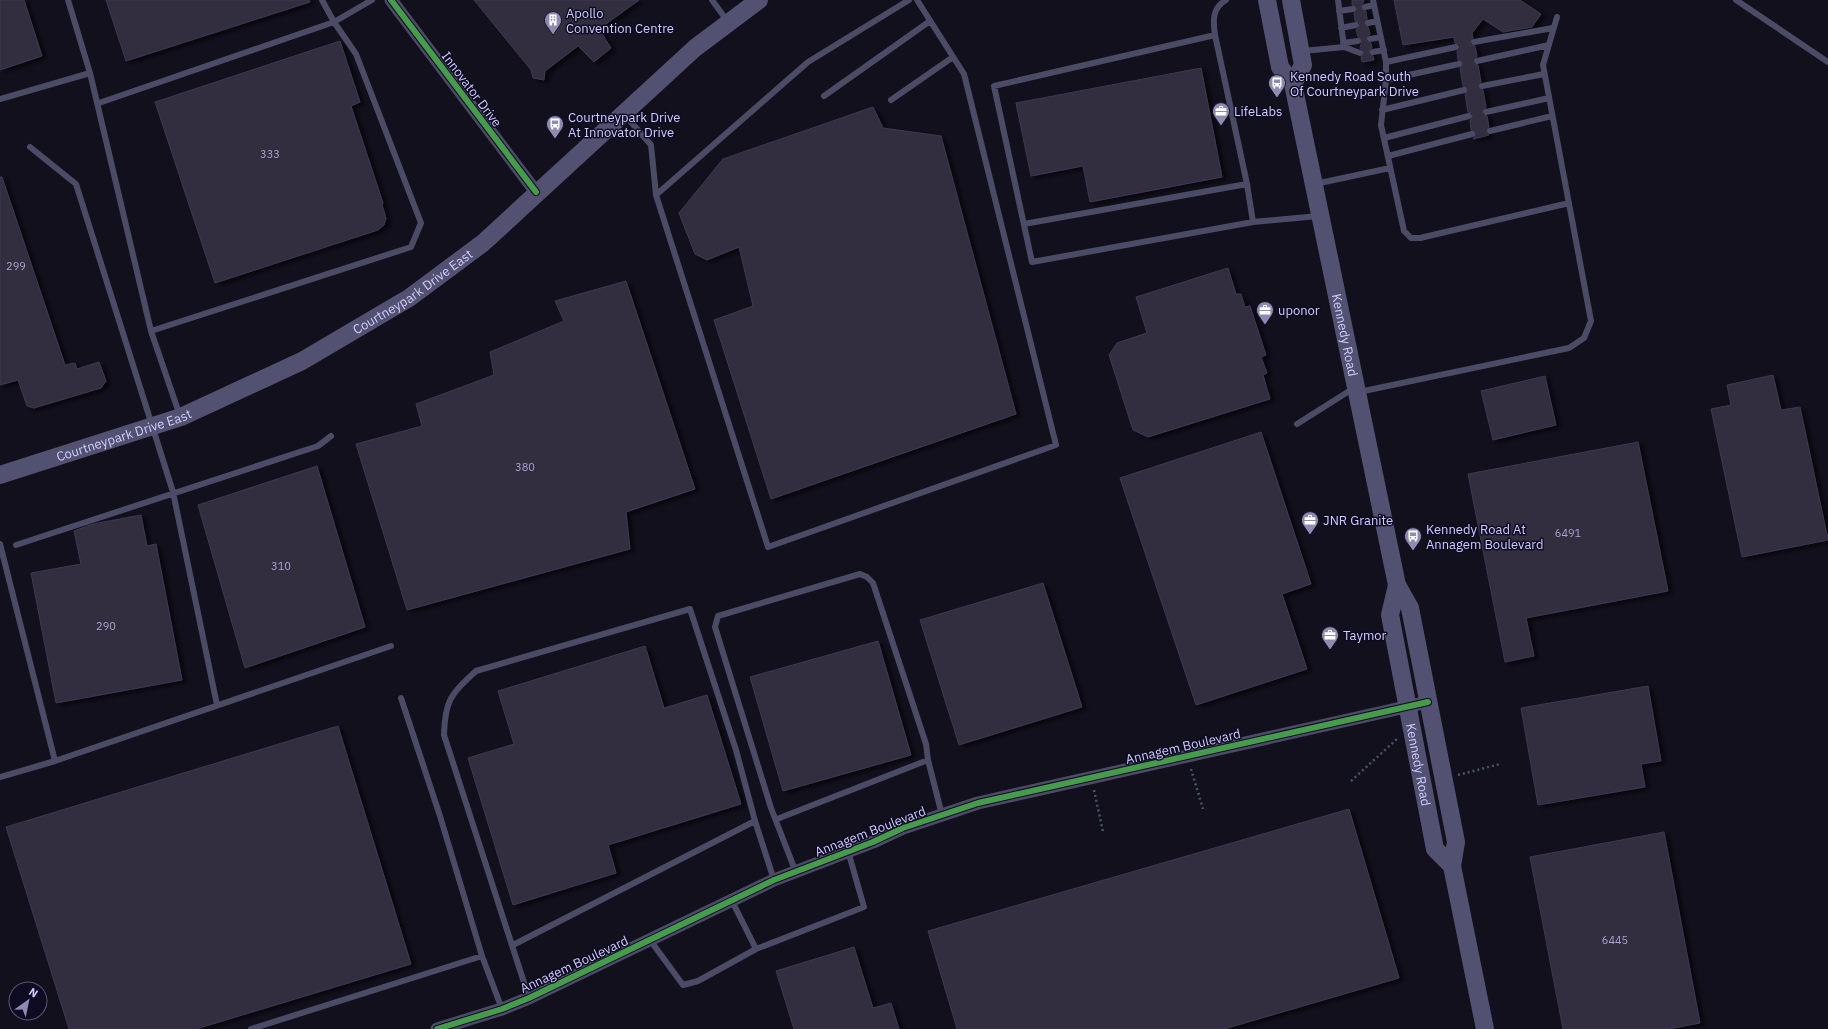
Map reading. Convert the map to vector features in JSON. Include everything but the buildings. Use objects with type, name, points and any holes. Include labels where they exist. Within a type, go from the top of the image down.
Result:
[{"type":"main road","name":"Courtneypark Drive East","points":[[0,475],[181,417],[302,361],[409,298],[482,243],[694,48],[759,0]]},
{"type":"main road","name":"Kennedy Road","points":[[1267,0],[1280,67],[1293,84],[1322,216],[1397,585],[1410,608],[1456,842],[1452,866],[1485,1029]]},
{"type":"main road","points":[[1291,0],[1303,65],[1293,84]]},
{"type":"main road","name":"Kennedy Road","points":[[1397,585],[1390,614],[1412,733],[1435,849],[1452,866]]},
{"type":"street","name":"Innovator Drive","points":[[394,1],[536,192]]},
{"type":"street","name":"Annagem Boulevard","points":[[437,1029],[502,1009],[529,998],[796,870],[873,842],[903,828],[978,803],[1428,702]]},
{"type":"lane","points":[[68,0],[99,103],[151,330],[181,417]]},
{"type":"lane","points":[[151,330],[411,247],[421,224],[356,54],[334,22],[322,0]]},
{"type":"lane","points":[[99,103],[334,22],[372,0]]},
{"type":"lane","points":[[712,0],[728,22]]},
{"type":"lane","points":[[656,195],[808,62],[909,0]]},
{"type":"lane","points":[[623,113],[651,145],[656,195],[768,547],[1056,445],[964,74],[917,0]]},
{"type":"lane","points":[[1226,0],[1217,7],[1213,18],[1215,35],[1247,184],[1253,222]]},
{"type":"lane","points":[[1338,0],[1344,45]]},
{"type":"lane","points":[[1736,0],[1828,62]]},
{"type":"lane","points":[[1365,7],[1374,3],[1384,50],[1386,80],[1381,125],[1404,231],[1411,238],[1420,238],[1569,203]]},
{"type":"lane","points":[[1339,11],[1353,9]]},
{"type":"lane","points":[[1297,424],[1357,389],[1568,348],[1584,338],[1591,321],[1543,65],[1557,17]]},
{"type":"lane","points":[[824,96],[930,21]]},
{"type":"lane","points":[[1368,23],[1377,21]]},
{"type":"lane","points":[[1341,28],[1356,25]]},
{"type":"lane","points":[[1474,42],[1553,28]]},
{"type":"lane","points":[[1215,35],[994,86],[1032,262],[1253,222],[1322,216]]},
{"type":"lane","points":[[1370,39],[1381,36]]},
{"type":"lane","points":[[1301,51],[1344,45],[1358,41]]},
{"type":"lane","points":[[1344,45],[1360,53]]},
{"type":"lane","points":[[1477,61],[1549,45]]},
{"type":"lane","points":[[1386,62],[1456,47]]},
{"type":"lane","points":[[1373,52],[1384,50]]},
{"type":"lane","points":[[891,100],[953,57]]},
{"type":"lane","points":[[1386,80],[1459,64]]},
{"type":"lane","points":[[0,99],[90,73]]},
{"type":"lane","points":[[1482,86],[1544,74]]},
{"type":"lane","points":[[1382,110],[1464,90]]},
{"type":"lane","points":[[1486,112],[1549,98]]},
{"type":"lane","points":[[1384,138],[1469,116]]},
{"type":"lane","points":[[1490,131],[1552,116]]},
{"type":"lane","points":[[1388,156],[1472,134]]},
{"type":"lane","points":[[30,147],[76,184],[173,492],[217,705]]},
{"type":"lane","points":[[1315,184],[1390,168]]},
{"type":"lane","points":[[1024,224],[1247,184]]},
{"type":"lane","points":[[16,545],[173,492],[318,446],[331,436]]},
{"type":"lane","points":[[0,548],[55,761]]},
{"type":"lane","points":[[796,870],[777,819],[771,808],[715,627],[718,616],[860,574],[867,577],[873,583],[926,744],[928,760],[942,815]]},
{"type":"lane","points":[[529,998],[444,735],[444,715],[453,692],[476,671],[690,609],[736,750],[755,821],[774,880]]},
{"type":"lane","points":[[0,777],[55,761],[391,646]]},
{"type":"lane","points":[[402,698],[440,816],[482,956],[502,1009]]},
{"type":"lane","points":[[777,819],[928,760]]},
{"type":"lane","points":[[513,945],[755,821]]},
{"type":"lane","points":[[650,940],[684,985],[698,981],[756,950],[864,908],[848,851]]},
{"type":"lane","points":[[732,901],[756,950]]},
{"type":"lane","points":[[251,1029],[482,956]]},
{"type":"path","points":[[1351,781],[1396,739],[1412,733]]},
{"type":"path","points":[[1188,756],[1203,808]]},
{"type":"path","points":[[1443,778],[1500,764]]},
{"type":"path","points":[[1092,778],[1104,832]]},
{"type":"cycle path","points":[[391,0],[536,192]]},
{"type":"cycle path","points":[[437,1029],[502,1009],[529,998],[774,880],[873,842],[903,828],[978,803],[1428,702]]},
{"type":"place","name":"Apollo Convention Centre","points":[[553,35]]},
{"type":"place","name":"Kennedy Road South Of Courtneypark Drive","points":[[1277,98]]},
{"type":"place","name":"LifeLabs","points":[[1221,126]]},
{"type":"place","name":"Courtneypark Drive At Innovator Drive","points":[[555,139]]},
{"type":"place","name":"uponor","points":[[1265,325]]},
{"type":"place","name":"JNR Granite","points":[[1310,535]]},
{"type":"place","name":"Kennedy Road At Annagem Boulevard","points":[[1413,551]]},
{"type":"place","name":"Taymor","points":[[1330,650]]}]
